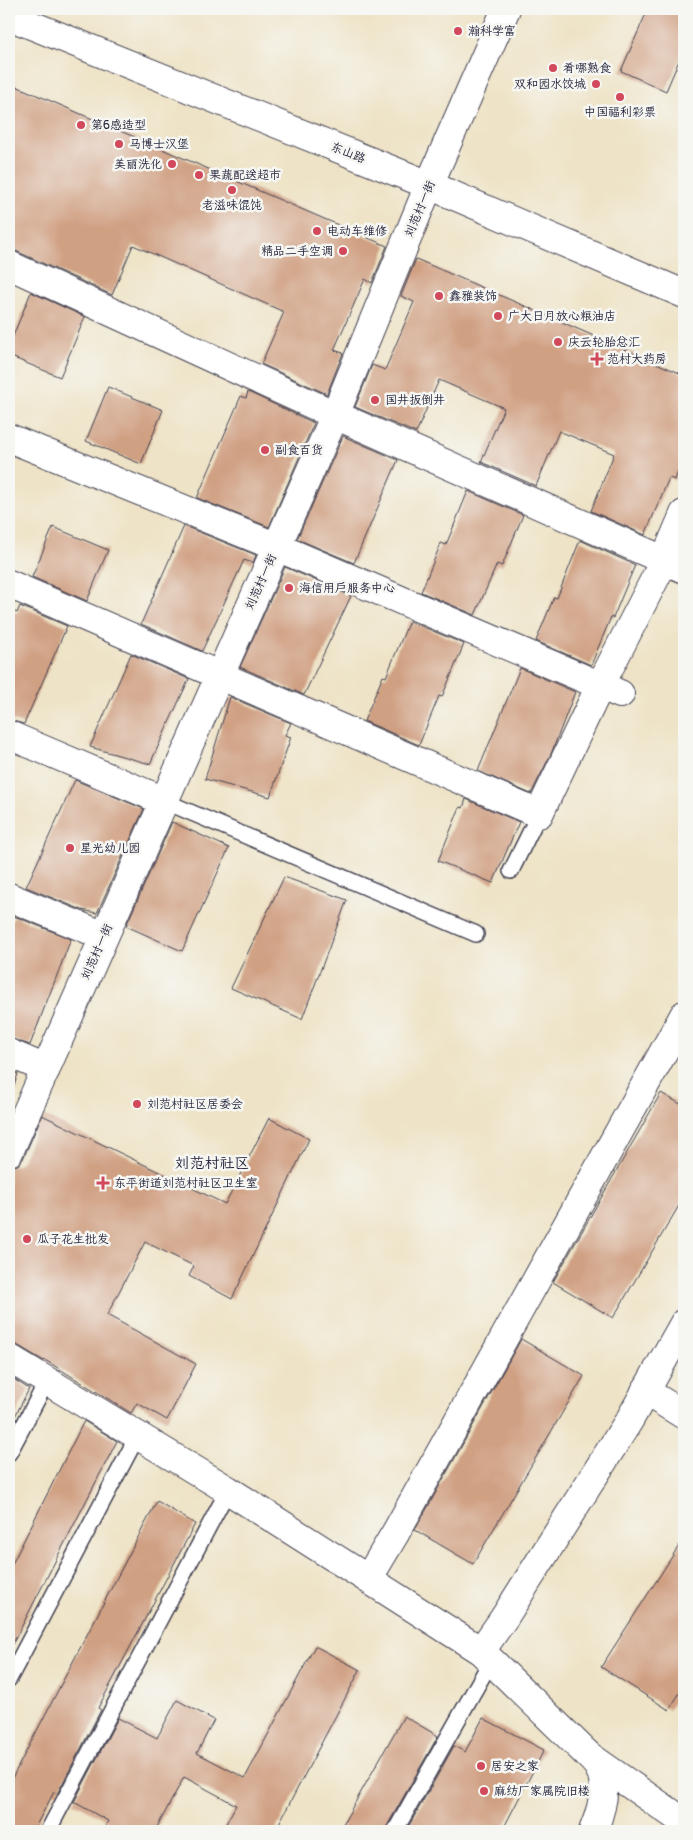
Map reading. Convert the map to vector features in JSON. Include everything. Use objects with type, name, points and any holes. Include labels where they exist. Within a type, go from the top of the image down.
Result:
[{"type":"street","name":"刘范村一街","points":[[9,1152],[335,415],[429,186],[506,9]]},
{"type":"street","name":"东山路","points":[[9,16],[429,186],[684,294]]},
{"type":"street","points":[[9,265],[335,415],[674,565]]},
{"type":"street","points":[[9,438],[277,547],[610,690]]},
{"type":"street","points":[[9,584],[539,814],[610,690],[674,565],[684,514]]},
{"type":"street","points":[[9,735],[164,801]]},
{"type":"street","points":[[9,897],[104,936]]},
{"type":"street","points":[[368,1579],[684,1015]]},
{"type":"street","points":[[9,1054],[46,1069]]},
{"type":"street","points":[[486,1656],[504,1618],[630,1419],[684,1323]]},
{"type":"street","points":[[9,1358],[228,1490],[486,1656],[599,1768],[603,1786],[601,1803],[593,1831]]},
{"type":"street","points":[[645,1391],[684,1415]]},
{"type":"street","points":[[589,1756],[684,1822]]},
{"type":"lane","points":[[164,801],[476,934]]},
{"type":"lane","points":[[511,871],[539,814]]},
{"type":"lane","points":[[9,1453],[47,1381]]},
{"type":"lane","points":[[9,1679],[138,1436]]},
{"type":"lane","points":[[48,1831],[228,1490]]},
{"type":"lane","points":[[395,1831],[486,1656]]},
{"type":"building","points":[[648,9],[684,9],[684,49],[666,91],[621,71]]},
{"type":"building","points":[[9,83],[387,246],[372,283],[365,279],[334,350],[343,353],[327,394],[261,364],[284,312],[133,245],[112,295],[16,251],[9,250]]},
{"type":"building","points":[[416,259],[684,375],[684,455],[675,480],[669,478],[645,535],[591,511],[614,454],[559,431],[536,486],[481,462],[504,408],[439,380],[416,433],[355,407],[372,365],[385,370],[414,302],[401,296]]},
{"type":"building","points":[[31,292],[85,317],[60,377],[9,356],[9,346]]},
{"type":"building","points":[[108,387],[163,410],[141,464],[86,441]]},
{"type":"building","points":[[248,392],[314,423],[269,527],[197,498],[241,396],[246,398]]},
{"type":"building","points":[[343,436],[398,460],[354,563],[297,539]]},
{"type":"building","points":[[468,491],[523,515],[502,566],[497,564],[475,615],[421,592],[441,543],[446,545]]},
{"type":"building","points":[[184,526],[256,555],[253,563],[244,560],[202,651],[141,624]]},
{"type":"building","points":[[53,527],[108,550],[87,601],[32,577]]},
{"type":"building","points":[[580,540],[635,565],[591,665],[536,641],[554,597],[557,598]]},
{"type":"building","points":[[285,567],[351,596],[304,695],[240,667]]},
{"type":"building","points":[[20,606],[67,626],[24,724],[9,720],[9,609],[17,613]]},
{"type":"building","points":[[409,621],[464,644],[442,697],[439,696],[419,745],[364,721],[383,676],[386,677]]},
{"type":"building","points":[[131,654],[189,679],[150,764],[90,747]]},
{"type":"building","points":[[520,668],[575,692],[551,754],[531,794],[478,771]]},
{"type":"building","points":[[230,697],[291,723],[285,735],[291,737],[270,797],[205,779]]},
{"type":"building","points":[[75,780],[144,809],[97,913],[82,910],[26,887]]},
{"type":"building","points":[[466,799],[519,822],[493,883],[438,861],[460,807],[463,808]]},
{"type":"building","points":[[172,822],[229,848],[182,951],[126,926]]},
{"type":"building","points":[[284,877],[347,900],[302,1019],[231,988]]},
{"type":"building","points":[[14,916],[71,939],[30,1045],[9,1038],[9,927]]},
{"type":"building","points":[[9,1070],[18,1074],[11,1094],[9,1093]]},
{"type":"building","points":[[661,1093],[684,1106],[684,1197],[613,1318],[553,1282]]},
{"type":"building","points":[[42,1115],[225,1204],[269,1118],[309,1139],[232,1299],[189,1276],[194,1266],[145,1242],[107,1315],[196,1364],[167,1420],[137,1403],[131,1413],[45,1360],[9,1342],[9,1167],[18,1165],[23,1159]]},
{"type":"building","points":[[521,1339],[584,1376],[473,1564],[415,1530]]},
{"type":"building","points":[[9,1376],[29,1389],[9,1428]]},
{"type":"building","points":[[84,1421],[117,1441],[9,1651],[9,1570]]},
{"type":"building","points":[[157,1501],[195,1524],[98,1708],[101,1710],[57,1794],[54,1792],[33,1831],[9,1831],[9,1784]]},
{"type":"building","points":[[684,1538],[684,1686],[669,1710],[601,1667]]},
{"type":"building","points":[[315,1646],[360,1670],[275,1831],[222,1831],[236,1805],[184,1777],[155,1831],[103,1831],[108,1821],[74,1802],[118,1718],[157,1738],[177,1700],[214,1720],[197,1753],[245,1778]]},
{"type":"building","points":[[404,1716],[438,1736],[387,1826],[386,1831],[339,1831]]},
{"type":"building","name":"麻纺厂家属院旧楼","points":[[483,1718],[544,1750],[502,1831],[406,1831],[454,1746],[465,1752]]},
{"type":"place","name":"瀚科学富","points":[[458,31]]},
{"type":"place","name":"肴哪熟食","points":[[553,68]]},
{"type":"place","name":"双和园水饺城","points":[[596,84]]},
{"type":"place","name":"中国福利彩票","points":[[620,97]]},
{"type":"place","name":"第6感造型","points":[[81,125]]},
{"type":"place","name":"马博士汉堡","points":[[119,144]]},
{"type":"place","name":"美丽洗化","points":[[172,164]]},
{"type":"place","name":"果蔬配送超市","points":[[199,175]]},
{"type":"place","name":"老滋味馄饨","points":[[232,190]]},
{"type":"place","name":"电动车维修","points":[[317,231]]},
{"type":"place","name":"精品二手空调","points":[[343,251]]},
{"type":"place","name":"鑫雅装饰","points":[[439,296]]},
{"type":"place","name":"广大日月放心粮油店","points":[[498,316]]},
{"type":"place","name":"庆云轮胎总汇","points":[[558,342]]},
{"type":"place","name":"范村大药房","points":[[597,359]]},
{"type":"place","name":"国井扳倒井","points":[[375,400]]},
{"type":"place","name":"副食百货","points":[[265,450]]},
{"type":"place","name":"海信用户服务中心","points":[[289,588]]},
{"type":"place","name":"星光幼儿园","points":[[70,848]]},
{"type":"place","name":"刘范村社区居委会","points":[[137,1104]]},
{"type":"place","name":"东平街道刘范村社区卫生室","points":[[103,1183]]},
{"type":"place","name":"瓜子花生批发","points":[[27,1239]]},
{"type":"place","name":"居安之家","points":[[481,1766]]},
{"type":"place","name":"麻纺厂家属院旧楼","points":[[484,1791]]},
{"type":"district","name":"刘范村社区","points":[[212,1163]]}]
